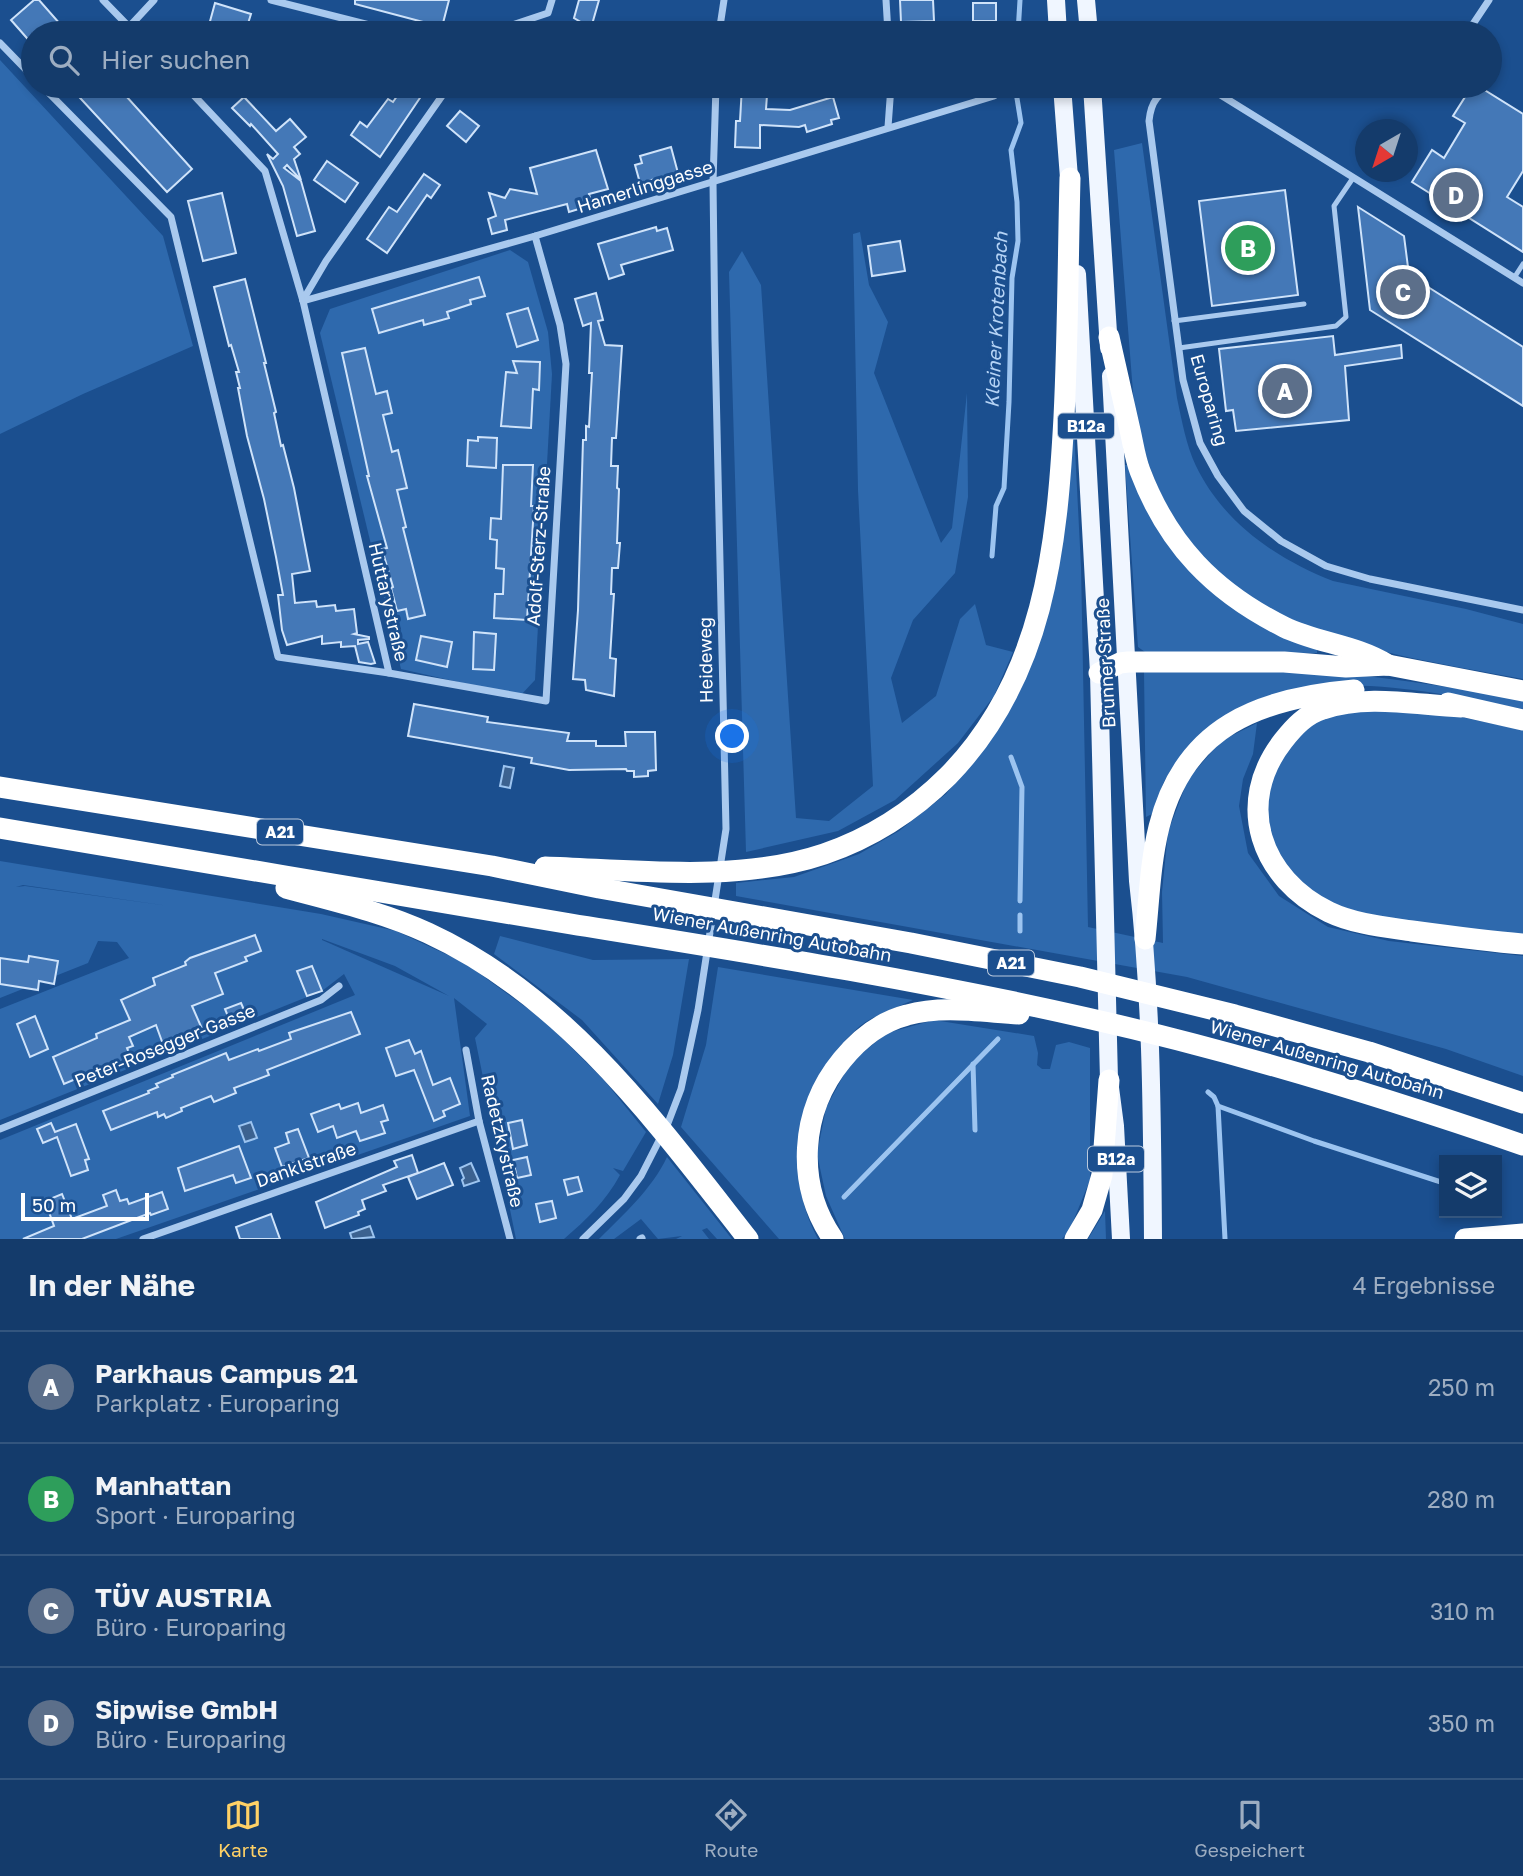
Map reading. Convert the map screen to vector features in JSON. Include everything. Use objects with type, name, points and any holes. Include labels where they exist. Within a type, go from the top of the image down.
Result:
[{"type":"highway","points":[[492,866],[686,872],[760,868],[823,854],[879,831],[929,795],[968,755],[1000,710],[1023,663],[1041,603],[1053,543],[1061,475],[1066,368],[1070,178]]},
{"type":"highway","points":[[1109,337],[1139,469],[1160,516],[1185,553],[1215,584],[1253,611],[1302,635],[1373,655],[1388,665]]},
{"type":"highway","points":[[1099,673],[1119,663],[1128,662],[1284,662],[1346,667],[1388,665],[1523,691]]},
{"type":"highway","points":[[1145,939],[1159,827],[1174,784],[1195,752],[1228,724],[1265,705],[1305,695],[1354,690],[1426,696],[1461,707],[1523,720]]},
{"type":"highway","points":[[1461,707],[1385,701],[1352,702],[1322,709],[1296,725],[1272,755],[1259,791],[1258,828],[1272,863],[1297,893],[1331,913],[1374,925],[1523,944]]},
{"type":"highway","name":"Wiener Außenring Autobahn","points":[[0,787],[492,866],[1080,977],[1235,1015],[1369,1052],[1522,1102]]},
{"type":"highway","name":"Wiener Außenring Autobahn","points":[[0,828],[987,996],[1091,1019],[1238,1057],[1424,1112],[1523,1145]]},
{"type":"highway","points":[[157,855],[382,914],[477,958],[519,986],[567,1027],[764,1239]]},
{"type":"highway","points":[[833,1239],[823,1225],[812,1197],[806,1165],[817,1100],[826,1079],[854,1046],[879,1026],[907,1015],[947,1010],[1091,1019]]},
{"type":"highway","points":[[1075,1239],[1092,1210],[1101,1175],[1108,1080]]},
{"type":"highway","points":[[675,1146],[748,1239]]},
{"type":"highway","points":[[1465,1239],[1523,1234]]},
{"type":"main road","points":[[1056,0],[1057,21]]},
{"type":"main road","points":[[1086,0],[1088,21]]},
{"type":"main road","name":"Brunner Straße","points":[[1063,98],[1083,367],[1099,673],[1108,1080],[1115,1126],[1121,1239]]},
{"type":"main road","name":"Brunner Straße","points":[[1093,98],[1128,662],[1138,881],[1145,939],[1153,1239]]},
{"type":"street","points":[[103,0],[123,21]]},
{"type":"street","points":[[139,21],[154,0]]},
{"type":"street","points":[[271,0],[354,21]]},
{"type":"street","points":[[524,21],[548,13],[552,0]]},
{"type":"street","points":[[721,21],[724,0]]},
{"type":"street","points":[[886,0],[887,21]]},
{"type":"street","points":[[1475,21],[1489,0]]},
{"type":"street","points":[[0,43],[21,65]]},
{"type":"street","name":"Huttarystraße","points":[[54,98],[171,217],[278,657],[388,673],[303,301],[265,171],[196,98]]},
{"type":"street","points":[[303,301],[326,261],[441,98]]},
{"type":"street","name":"Heideweg","points":[[583,1239],[624,1199],[642,1176],[681,1089],[698,1010],[726,830],[713,183],[716,98]]},
{"type":"street","points":[[888,127],[890,98]]},
{"type":"street","name":"Hamerlinggasse","points":[[303,301],[535,236],[987,98]]},
{"type":"street","name":"Europaring","points":[[1156,98],[1149,121],[1183,380],[1200,443],[1218,476],[1244,511],[1281,541],[1326,566],[1370,579],[1523,610]]},
{"type":"street","points":[[1225,98],[1523,284]]},
{"type":"street","name":"Adolf-Sterz-Straße","points":[[388,673],[545,701],[566,364],[560,325],[535,236]]},
{"type":"street","name":"Peter-Rosegger-Gasse","points":[[0,1129],[321,1000],[339,986]]},
{"type":"street","name":"Radetzkystraße","points":[[466,1050],[479,1121],[510,1239]]},
{"type":"street","name":"Danklstraße","points":[[143,1239],[479,1121]]},
{"type":"lane","points":[[1179,348],[1336,326],[1346,317],[1334,206],[1353,178]]},
{"type":"lane","points":[[1514,278],[1523,264]]},
{"type":"lane","points":[[1174,321],[1304,304]]},
{"type":"shaded area","points":[[0,60],[21,83],[21,98],[35,98],[163,236],[193,346],[0,434]]},
{"type":"shaded area","points":[[1142,143],[1177,398],[1190,450],[1207,486],[1236,521],[1253,536],[1291,562],[1312,572],[1333,581],[1523,624],[1523,679],[1385,652],[1294,622],[1253,600],[1216,573],[1185,539],[1153,474],[1134,405],[1114,150]]},
{"type":"shaded area","points":[[860,232],[869,285],[888,322],[874,373],[941,543],[952,528],[967,393],[968,497],[955,573],[913,620],[891,678],[902,723],[936,696],[960,619],[975,604],[986,645],[1013,652],[994,696],[958,743],[895,800],[838,831],[746,852],[729,272],[742,251],[761,285],[796,818],[829,821],[873,786],[858,490],[853,234]]},
{"type":"shaded area","points":[[510,250],[528,262],[548,332],[552,374],[535,680],[520,696],[401,669],[320,333],[330,309]]},
{"type":"shaded area","points":[[1074,429],[1081,567],[1088,927],[1163,943],[1162,892],[1168,832],[1188,779],[1221,741],[1257,723],[1253,754],[1243,779],[1239,806],[1248,853],[1279,896],[1328,927],[1389,941],[1523,956],[1523,1076],[1446,1049],[1187,977],[736,896],[736,883],[794,877],[859,854],[899,831],[946,794],[999,727],[1018,695],[1046,621]]},
{"type":"shaded area","points":[[1125,465],[1132,465],[1180,558],[1317,648],[1317,653],[1145,652],[1138,647]]},
{"type":"shaded area","points":[[1316,671],[1420,683],[1523,700],[1523,709],[1377,686],[1327,686],[1280,693],[1236,709],[1198,737],[1166,778],[1154,813],[1146,817],[1144,672]]},
{"type":"shaded area","points":[[1376,708],[1451,715],[1523,730],[1523,934],[1439,927],[1347,908],[1321,898],[1301,886],[1285,868],[1269,833],[1266,807],[1269,783],[1280,758],[1295,737],[1309,725],[1337,715]]},
{"type":"shaded area","points":[[504,766],[514,768],[510,788],[500,786]]},
{"type":"shaded area","points":[[0,861],[321,914],[396,931],[465,963],[545,1021],[604,1080],[646,1132],[623,1171],[613,1168],[620,1175],[602,1202],[564,1239],[516,1239],[475,1038],[487,1024],[454,998],[470,1116],[116,1239],[0,1239],[0,1140],[355,995],[344,974],[322,991],[0,1120],[0,1009],[129,958],[117,942],[98,941],[88,963],[0,998]],"holes":[[[23,885],[169,906],[25,886],[16,887]],[[322,940],[395,966],[449,996]]]},
{"type":"shaded area","points":[[500,936],[593,960],[689,959],[673,1055],[658,1104],[582,1020],[494,954]]},
{"type":"shaded area","points":[[718,967],[913,1000],[860,1026],[839,1047],[822,1072],[810,1098],[802,1125],[798,1154],[806,1211],[818,1239],[779,1239],[681,1127],[706,1045]]},
{"type":"shaded area","points":[[934,1020],[1034,1036],[1038,1053],[1037,1065],[1042,1069],[1050,1069],[1056,1045],[1069,1042],[1090,1048],[1090,1180],[1070,1229],[1062,1239],[845,1239],[826,1196],[817,1154],[826,1108],[850,1063],[887,1033]]},
{"type":"shaded area","points":[[251,1122],[257,1138],[245,1142],[239,1126]]},
{"type":"shaded area","points":[[667,1157],[732,1239],[717,1239],[707,1228],[702,1230],[709,1239],[676,1239],[682,1236],[658,1239],[641,1219],[614,1239],[599,1239],[645,1191]]},
{"type":"shaded area","points":[[471,1163],[479,1181],[464,1186],[460,1168]]},
{"type":"shaded area","points":[[1105,1211],[1106,1239],[1088,1239]]},
{"type":"shaded area","points":[[370,1226],[374,1237],[352,1239],[350,1233]]},
{"type":"building","points":[[34,0],[39,0],[57,21],[21,21],[21,31],[11,20]]},
{"type":"building","points":[[355,0],[449,0],[444,21],[419,21],[355,4]]},
{"type":"building","points":[[579,0],[599,0],[593,21],[579,21],[574,18]]},
{"type":"building","points":[[900,0],[933,0],[934,21],[901,21]]},
{"type":"building","points":[[215,3],[251,14],[249,21],[210,21]]},
{"type":"building","points":[[973,3],[996,3],[996,21],[973,21]]},
{"type":"building","points":[[80,98],[128,98],[192,169],[167,192]]},
{"type":"building","points":[[245,98],[276,131],[290,119],[306,137],[294,147],[300,154],[294,159],[301,180],[287,165],[284,168],[301,181],[315,231],[297,236],[283,186],[267,154],[273,159],[278,154],[251,124],[250,126],[232,108]]},
{"type":"building","points":[[396,98],[420,98],[380,157],[351,135],[360,122],[367,127],[388,99],[393,102]]},
{"type":"building","points":[[741,98],[767,98],[766,109],[790,110],[833,98],[839,118],[831,120],[832,124],[807,132],[805,125],[760,125],[760,148],[735,147],[736,121],[740,121]]},
{"type":"building","points":[[1464,98],[1497,98],[1523,114],[1523,171],[1507,197],[1523,207],[1523,252],[1412,182],[1418,182],[1418,172],[1432,150],[1444,158],[1465,123],[1453,116]]},
{"type":"building","points":[[460,111],[479,126],[466,142],[447,126]]},
{"type":"building","points":[[671,147],[678,173],[640,183],[635,165],[642,163],[640,156]]},
{"type":"building","points":[[596,150],[608,189],[589,194],[592,205],[569,212],[567,204],[505,220],[507,230],[492,234],[488,219],[496,216],[489,193],[505,198],[510,189],[537,194],[530,168]]},
{"type":"building","points":[[327,161],[358,183],[345,202],[314,180]]},
{"type":"building","points":[[424,174],[440,185],[431,198],[427,195],[387,253],[367,239],[389,207],[397,212]]},
{"type":"building","points":[[1285,190],[1298,295],[1212,306],[1199,201]]},
{"type":"building","points":[[222,193],[236,253],[203,261],[188,201]]},
{"type":"building","points":[[1358,207],[1404,236],[1409,275],[1523,347],[1523,406],[1370,310]]},
{"type":"building","points":[[656,227],[657,231],[667,228],[673,250],[621,265],[624,274],[609,279],[598,244]]},
{"type":"building","points":[[900,241],[905,271],[872,276],[868,246]]},
{"type":"building","points":[[479,277],[485,296],[470,300],[471,304],[447,312],[449,318],[424,325],[423,320],[379,333],[372,309]]},
{"type":"building","points":[[245,279],[266,363],[281,446],[283,445],[294,488],[310,571],[292,574],[295,603],[316,601],[317,607],[335,605],[336,611],[354,609],[357,633],[354,634],[369,637],[358,640],[358,644],[368,642],[375,663],[359,662],[355,646],[341,647],[341,642],[322,644],[322,636],[287,645],[282,630],[278,595],[283,595],[264,499],[247,436],[236,372],[239,372],[231,345],[229,346],[214,287]]},
{"type":"building","points":[[596,293],[603,320],[598,321],[605,345],[622,346],[616,438],[612,438],[611,466],[618,466],[617,543],[620,543],[618,568],[612,568],[611,594],[614,594],[610,658],[616,659],[614,696],[586,690],[585,680],[573,679],[578,610],[583,440],[586,440],[586,426],[589,427],[592,373],[589,373],[591,323],[583,326],[575,299]]},
{"type":"building","points":[[528,308],[538,340],[517,347],[507,314]]},
{"type":"building","points":[[1333,336],[1335,355],[1401,345],[1402,358],[1345,366],[1349,420],[1236,431],[1233,410],[1226,411],[1219,349]]},
{"type":"building","points":[[365,348],[376,394],[387,391],[392,413],[383,415],[392,452],[398,450],[407,488],[397,490],[406,527],[403,528],[425,615],[408,619],[406,609],[397,611],[391,588],[393,587],[382,549],[387,548],[367,476],[342,353]]},
{"type":"building","points":[[513,361],[540,362],[539,390],[533,389],[531,428],[501,426],[506,372],[517,373]]},
{"type":"building","points":[[478,437],[497,438],[496,468],[467,466],[468,440],[478,441]]},
{"type":"building","points":[[503,465],[533,465],[531,506],[534,506],[527,620],[494,618],[495,594],[503,594],[504,569],[496,568],[497,540],[490,539],[491,518],[501,519]]},
{"type":"building","points":[[474,632],[496,634],[494,670],[473,669]]},
{"type":"building","points":[[421,636],[452,642],[447,667],[416,660]]},
{"type":"building","points":[[414,704],[488,717],[487,722],[569,733],[567,741],[596,741],[596,746],[626,746],[625,732],[655,732],[656,770],[648,771],[648,776],[634,777],[634,771],[626,769],[569,770],[531,763],[532,758],[408,736]]},
{"type":"building","points":[[255,935],[261,951],[245,957],[247,961],[215,973],[223,994],[192,1006],[203,1031],[164,1047],[156,1025],[129,1037],[133,1046],[127,1048],[132,1060],[110,1069],[109,1065],[64,1084],[53,1057],[97,1038],[96,1034],[130,1020],[121,1000],[155,985],[153,978],[186,965],[185,962],[190,958]]},
{"type":"building","points":[[29,956],[58,961],[54,984],[39,981],[38,990],[0,984],[0,958],[28,962]]},
{"type":"building","points":[[312,966],[322,991],[307,996],[297,971]]},
{"type":"building","points":[[241,1003],[248,1019],[232,1026],[225,1009]]},
{"type":"building","points":[[351,1012],[360,1034],[267,1070],[269,1075],[234,1088],[236,1093],[214,1102],[211,1096],[181,1108],[182,1111],[166,1118],[164,1114],[158,1117],[157,1112],[111,1130],[103,1111],[149,1093],[148,1091],[158,1087],[156,1084],[173,1077],[172,1075],[226,1053],[229,1060],[258,1049],[259,1051],[291,1039],[289,1033]]},
{"type":"building","points":[[35,1016],[48,1049],[30,1057],[17,1024]]},
{"type":"building","points":[[409,1040],[415,1054],[421,1051],[433,1085],[450,1078],[460,1104],[443,1111],[445,1116],[434,1121],[414,1070],[396,1076],[386,1048]]},
{"type":"building","points":[[358,1103],[361,1113],[383,1105],[388,1120],[381,1122],[385,1133],[360,1141],[356,1131],[337,1138],[333,1126],[318,1132],[311,1114],[339,1104],[341,1109]]},
{"type":"building","points":[[522,1120],[527,1145],[513,1149],[508,1123]]},
{"type":"building","points":[[51,1123],[55,1132],[76,1124],[89,1159],[85,1160],[88,1170],[71,1176],[57,1137],[43,1143],[37,1129]]},
{"type":"building","points":[[298,1129],[309,1158],[282,1167],[275,1148],[289,1143],[286,1133]]},
{"type":"building","points":[[239,1146],[251,1178],[236,1183],[233,1175],[185,1191],[178,1168]]},
{"type":"building","points":[[412,1155],[418,1173],[383,1185],[386,1191],[362,1200],[365,1209],[358,1212],[359,1215],[325,1228],[316,1202],[397,1167],[394,1161]]},
{"type":"building","points":[[527,1157],[531,1175],[517,1178],[513,1160]]},
{"type":"building","points":[[444,1163],[453,1185],[417,1199],[408,1177]]},
{"type":"building","points":[[578,1177],[582,1191],[568,1195],[564,1180]]},
{"type":"building","points":[[116,1190],[120,1201],[127,1199],[129,1204],[162,1192],[168,1209],[151,1215],[150,1213],[82,1239],[23,1239],[54,1226],[45,1201],[62,1194],[72,1219],[107,1206],[103,1195]]},
{"type":"building","points":[[552,1201],[556,1218],[540,1222],[536,1204]]},
{"type":"building","points":[[271,1214],[280,1239],[240,1239],[236,1227]]},
{"type":"waterway","name":"Kleiner Krotenbach","points":[[1019,21],[1020,0]]},
{"type":"waterway","name":"Kleiner Krotenbach","points":[[992,556],[996,506],[1004,488],[1012,278],[1018,241],[1011,150],[1021,123],[1017,98]]},
{"type":"waterway","points":[[1011,757],[1022,787],[1020,901]]},
{"type":"waterway","points":[[1020,915],[1020,931]]},
{"type":"waterway","points":[[844,1197],[998,1039]]},
{"type":"waterway","points":[[973,1064],[975,1130]]},
{"type":"waterway","points":[[1208,1092],[1218,1106],[1225,1239]]},
{"type":"waterway","points":[[1218,1106],[1314,1141],[1439,1181]]},
{"type":"place","name":"Sipwise GmbH","points":[[1456,195]]},
{"type":"place","name":"Manhattan","points":[[1248,248]]},
{"type":"place","name":"TÜV AUSTRIA","points":[[1403,292]]},
{"type":"place","name":"Parkhaus Campus 21","points":[[1285,391]]}]
